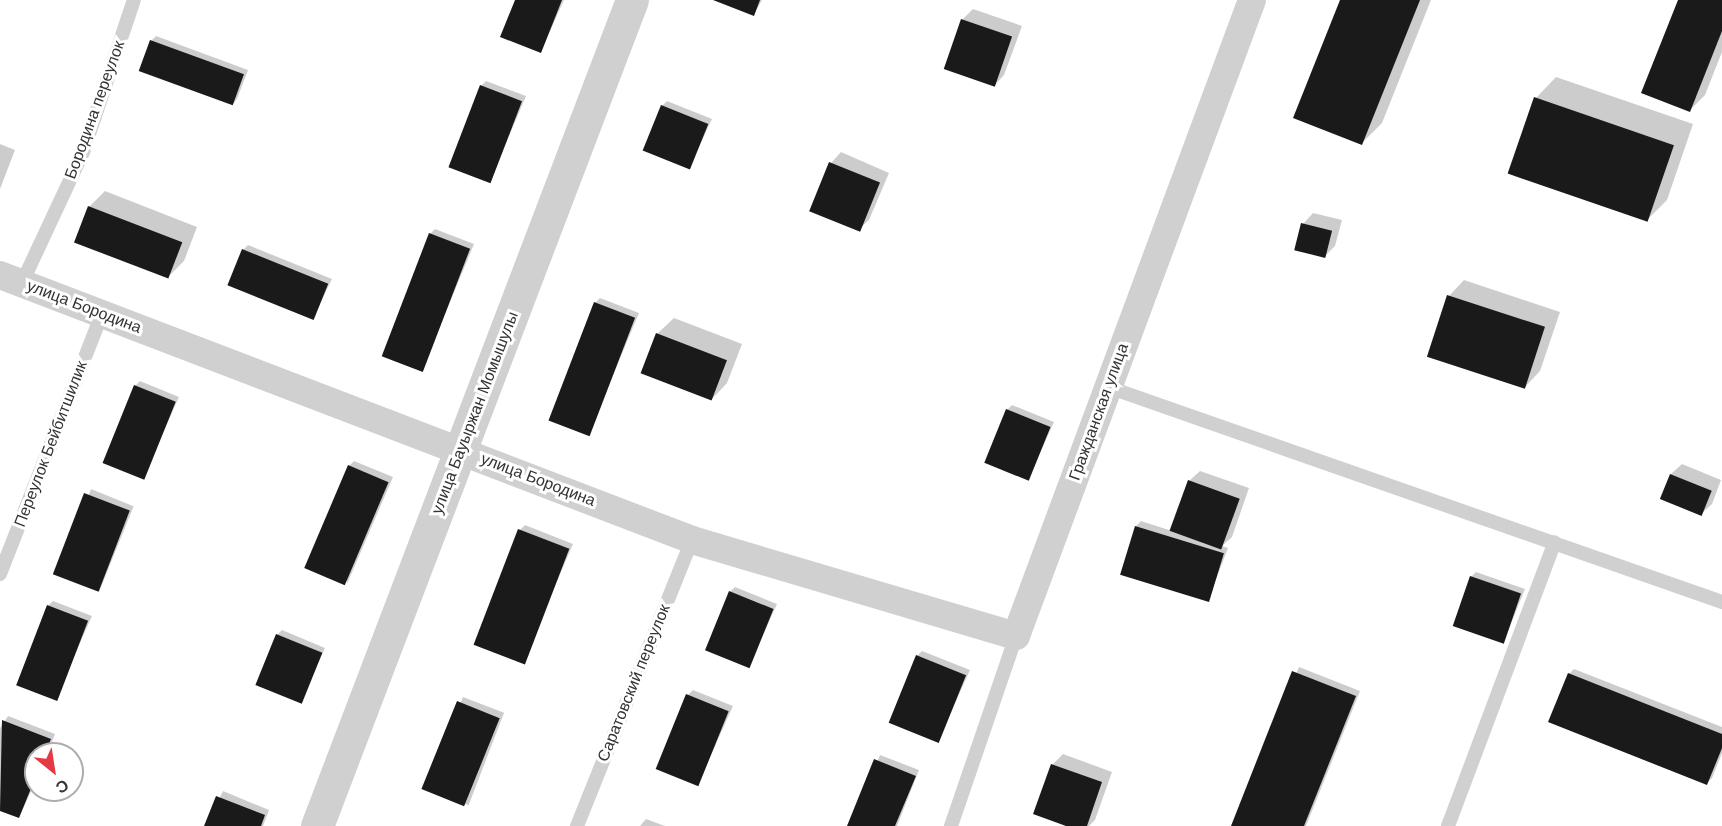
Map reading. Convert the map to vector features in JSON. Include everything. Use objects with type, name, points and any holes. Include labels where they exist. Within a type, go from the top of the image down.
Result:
[{"type":"street","name":"улица Бауыржан Момышулы","points":[[317,826],[462,451],[632,0]]},
{"type":"street","name":"Гражданская улица","points":[[1016,636],[1252,0]]},
{"type":"street","name":"улица Бородина","points":[[11,279],[692,540],[1016,636]]},
{"type":"lane","name":"Бородина переулок","points":[[11,279],[83,152],[134,0]]},
{"type":"lane","name":"Переулок Бейбитшилик","points":[[0,574],[102,314]]},
{"type":"lane","points":[[1108,387],[1722,602]]},
{"type":"lane","name":"Саратовский переулок","points":[[577,826],[692,540]]},
{"type":"lane","points":[[1448,826],[1555,542]]},
{"type":"lane","name":"Гражданская улица","points":[[951,826],[1016,636]]},
{"type":"building","points":[[515,0],[562,0],[541,53],[500,37]]},
{"type":"building","points":[[713,0],[760,0],[754,16]]},
{"type":"building","points":[[1340,0],[1420,0],[1362,145],[1293,118]]},
{"type":"building","points":[[1678,0],[1722,0],[1722,31],[1690,112],[1641,93]]},
{"type":"building","points":[[961,19],[1012,37],[995,87],[944,69]]},
{"type":"building","points":[[150,40],[244,74],[233,105],[139,71]]},
{"type":"building","points":[[480,85],[522,101],[490,183],[448,167]]},
{"type":"building","points":[[1534,97],[1674,145],[1648,222],[1508,174]]},
{"type":"building","points":[[661,105],[708,124],[690,170],[643,150]]},
{"type":"building","points":[[829,162],[880,183],[860,232],[809,211]]},
{"type":"building","points":[[88,206],[182,242],[168,279],[74,242]]},
{"type":"building","points":[[1301,223],[1332,231],[1325,258],[1294,250]]},
{"type":"building","points":[[429,233],[470,249],[423,372],[382,356]]},
{"type":"building","points":[[242,249],[328,284],[314,320],[227,285]]},
{"type":"building","points":[[1447,295],[1545,327],[1525,389],[1427,357]]},
{"type":"building","points":[[594,302],[635,318],[590,436],[548,421]]},
{"type":"building","points":[[656,333],[727,360],[712,400],[641,373]]},
{"type":"building","points":[[134,385],[176,402],[144,480],[103,463]]},
{"type":"building","points":[[1006,409],[1051,427],[1029,481],[984,463]]},
{"type":"building","points":[[348,465],[389,482],[345,585],[304,568]]},
{"type":"building","points":[[1670,474],[1712,491],[1702,516],[1660,499]]},
{"type":"building","points":[[1188,480],[1240,499],[1221,550],[1170,531]]},
{"type":"building","points":[[84,493],[130,511],[99,592],[53,574]]},
{"type":"building","points":[[1135,526],[1224,553],[1209,602],[1120,575]]},
{"type":"building","points":[[518,529],[569,549],[525,664],[474,645]]},
{"type":"building","points":[[1470,576],[1521,594],[1504,644],[1453,626]]},
{"type":"building","points":[[729,591],[774,609],[750,668],[705,650]]},
{"type":"building","points":[[47,605],[88,621],[57,701],[16,685]]},
{"type":"building","points":[[276,634],[322,653],[302,704],[255,685]]},
{"type":"building","points":[[916,655],[966,675],[939,743],[889,723]]},
{"type":"building","points":[[1292,671],[1356,696],[1304,826],[1231,826]]},
{"type":"building","points":[[1568,673],[1722,734],[1722,748],[1707,785],[1548,722]]},
{"type":"building","points":[[686,694],[729,711],[698,786],[656,769]]},
{"type":"building","points":[[457,701],[500,718],[464,806],[421,789]]},
{"type":"building","points":[[2,720],[51,739],[50,742],[24,742],[25,802],[19,818],[0,811]]},
{"type":"building","points":[[874,759],[916,776],[895,826],[847,826]]},
{"type":"building","points":[[1051,764],[1102,782],[1087,826],[1066,826],[1033,814]]},
{"type":"building","points":[[216,796],[265,815],[261,826],[204,826]]}]
